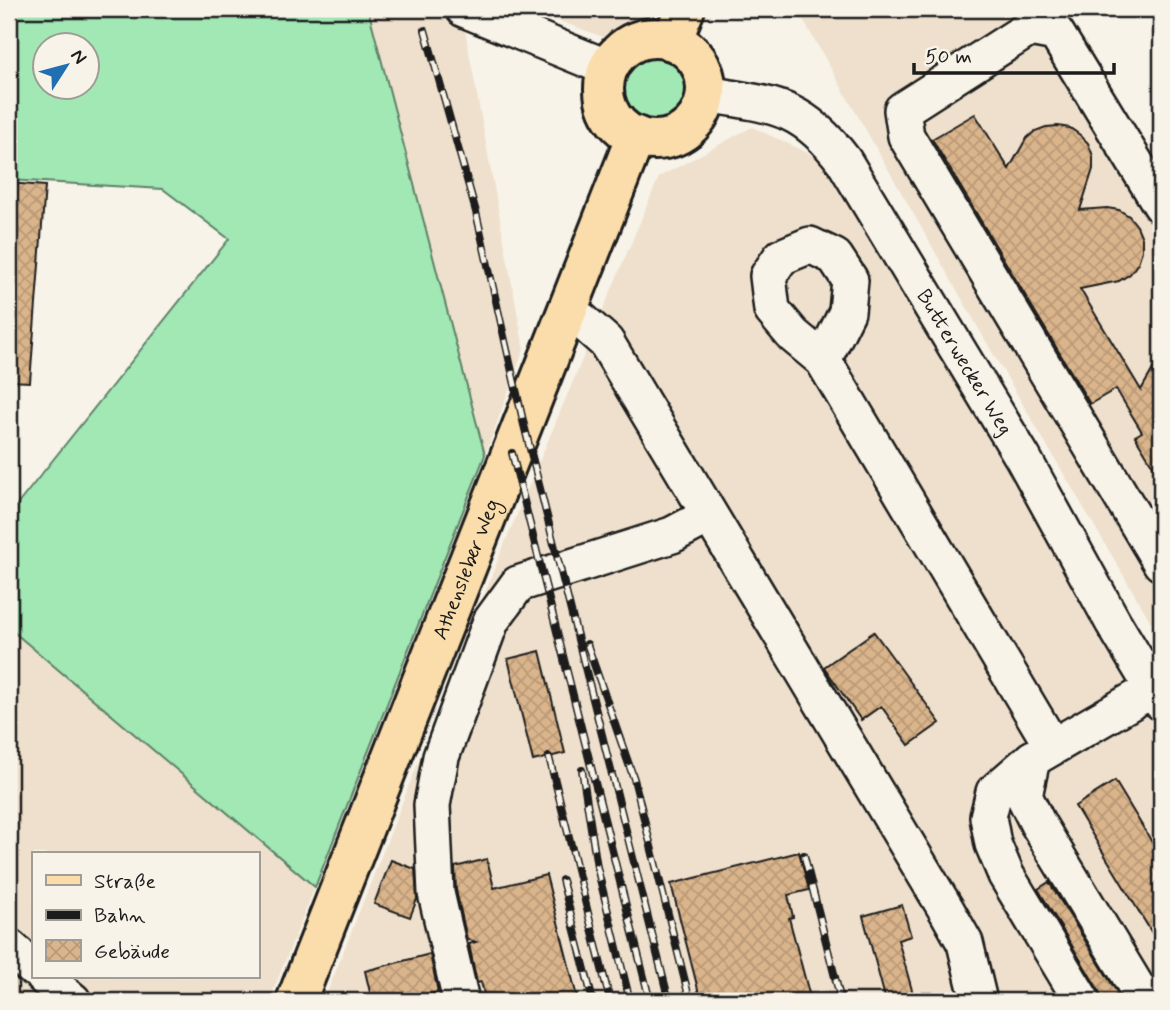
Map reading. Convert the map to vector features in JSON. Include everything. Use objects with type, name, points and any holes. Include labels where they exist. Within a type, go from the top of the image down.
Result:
[{"type":"main road","points":[[679,25],[706,83],[706,94],[698,116],[682,132],[661,140],[636,136],[618,124],[610,114],[604,90],[608,68],[615,57],[631,44],[679,25]]},
{"type":"main road","name":"Athensleber Weg","points":[[296,1001],[636,136]]},
{"type":"street","points":[[464,9],[608,68]]},
{"type":"street","points":[[1161,205],[1056,33],[1030,28],[902,110],[906,136],[1161,563]]},
{"type":"street","name":"Butterwecker Weg","points":[[706,94],[760,102],[795,115],[822,135],[844,161],[1023,458],[1157,696]]},
{"type":"street","points":[[566,315],[581,320],[606,342],[947,911],[965,943],[979,1001]]},
{"type":"street","points":[[823,360],[1042,752]]},
{"type":"street","points":[[461,1001],[436,892],[432,805],[440,757],[491,621],[518,584],[672,535],[708,516]]},
{"type":"street","points":[[1082,1001],[1006,875],[993,844],[989,817],[994,792],[1042,752],[1157,696]]},
{"type":"street","points":[[1042,752],[1024,796],[1038,824],[1145,1001]]},
{"type":"street","points":[[9,947],[32,969]]},
{"type":"shaded area","points":[[368,9],[461,9],[524,349],[485,455]]},
{"type":"shaded area","points":[[527,9],[645,9],[603,37]]},
{"type":"shaded area","points":[[797,9],[1059,9],[1161,177],[1161,639],[991,350]]},
{"type":"shaded area","points":[[752,127],[821,159],[894,274],[1161,737],[1161,1001],[324,1001],[502,550],[659,177]]},
{"type":"shaded area","points":[[9,628],[315,887],[269,1001],[9,1001]]},
{"type":"green space","points":[[9,9],[368,9],[485,455],[315,887],[9,628],[9,515],[229,239],[163,189],[9,180]]},
{"type":"green space","points":[[648,55],[660,55],[672,60],[682,70],[687,88],[685,101],[672,116],[660,121],[648,121],[636,116],[626,106],[621,94],[621,82],[626,70],[636,60]]},
{"type":"building","points":[[975,114],[1009,169],[1026,139],[1035,131],[1046,127],[1070,128],[1088,143],[1093,156],[1093,169],[1080,210],[1119,210],[1129,216],[1137,226],[1142,238],[1142,251],[1130,274],[1119,281],[1080,289],[1141,390],[1161,355],[1161,479],[1135,436],[1142,432],[1116,389],[1090,404],[932,139]]},
{"type":"building","points":[[9,183],[45,186],[30,382],[9,381]]},
{"type":"building","points":[[874,632],[940,723],[909,745],[881,706],[861,720],[824,667]]},
{"type":"building","points":[[540,651],[565,753],[533,761],[508,659]]},
{"type":"building","points":[[1115,781],[1161,857],[1161,948],[1075,806]]},
{"type":"building","points":[[799,852],[809,890],[788,895],[793,917],[789,918],[811,1001],[701,1001],[671,884]]},
{"type":"building","points":[[487,859],[494,888],[546,875],[578,1001],[486,1001],[481,982],[477,983],[469,944],[476,942],[467,939],[456,890],[455,867]]},
{"type":"building","points":[[391,860],[415,869],[417,899],[410,917],[374,904]]},
{"type":"building","points":[[1049,882],[1118,994],[1106,1001],[1102,1001],[1099,991],[1038,889]]},
{"type":"building","points":[[902,905],[911,936],[898,940],[915,1001],[886,1001],[863,916]]},
{"type":"building","points":[[430,954],[438,992],[403,1001],[372,1001],[365,971]]},
{"type":"railway","points":[[425,30],[476,212],[524,425],[669,1001]]},
{"type":"railway","points":[[512,453],[650,1001]]},
{"type":"railway","points":[[587,644],[634,779],[690,1001]]},
{"type":"railway","points":[[549,757],[610,1001]]},
{"type":"railway","points":[[582,770],[597,867],[630,1001]]},
{"type":"railway","points":[[804,855],[841,1001]]},
{"type":"railway","points":[[562,880],[593,1001]]}]
